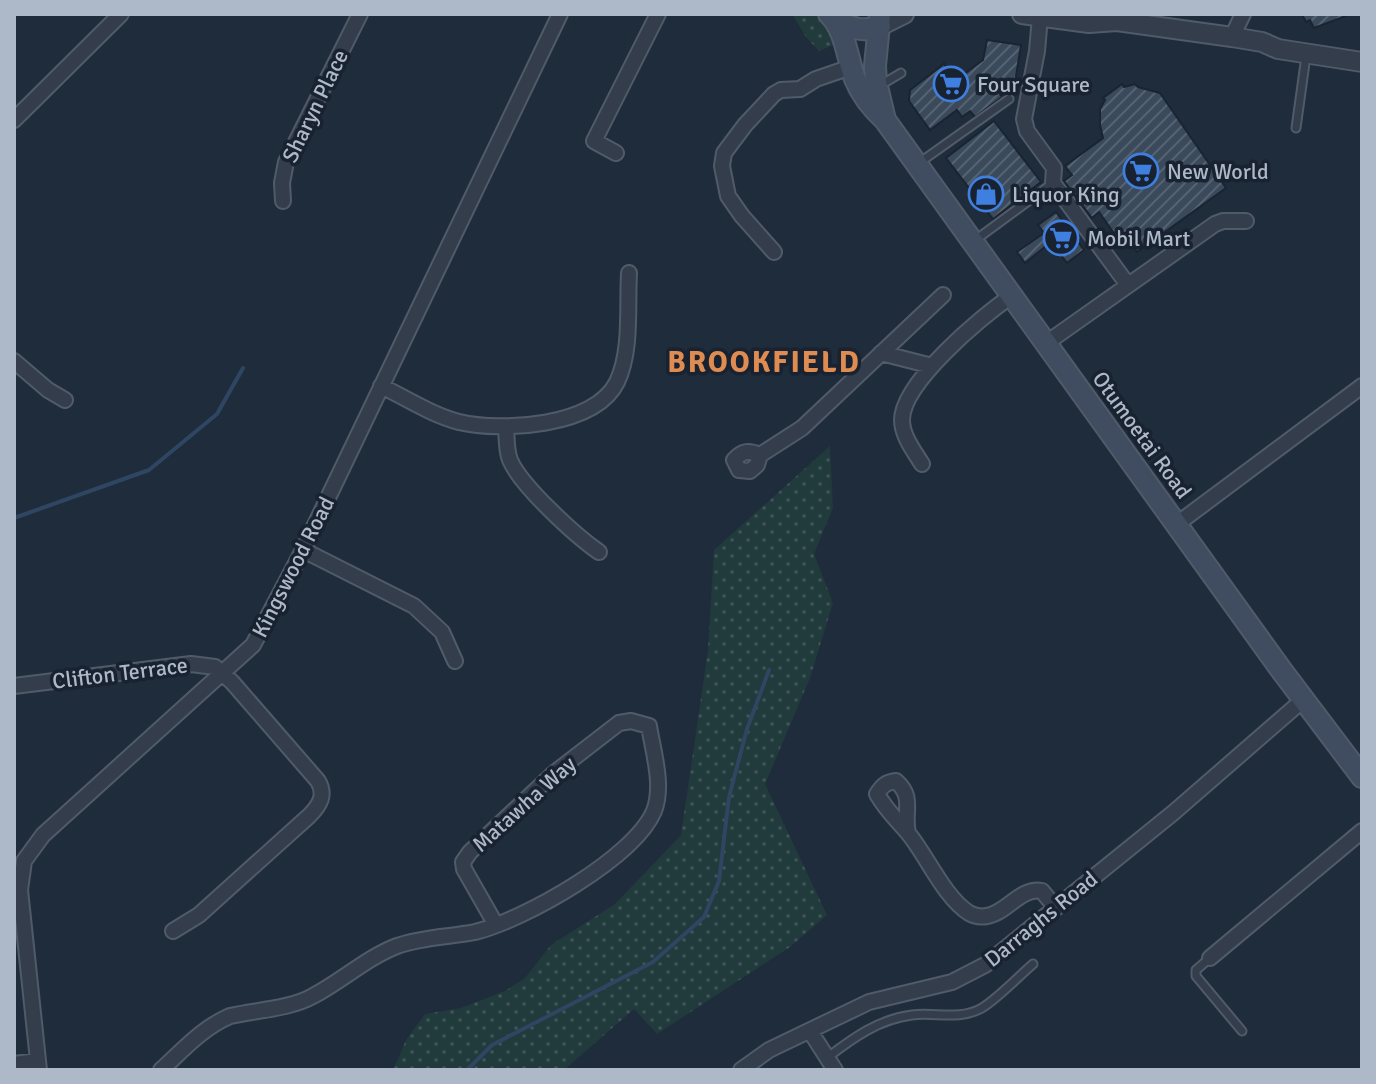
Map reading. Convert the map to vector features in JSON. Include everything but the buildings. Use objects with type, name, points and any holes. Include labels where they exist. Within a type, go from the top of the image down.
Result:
[{"type":"main road","points":[[832,16],[848,27],[858,29],[880,20]]},
{"type":"main road","name":"Otumoetai Road","points":[[832,16],[862,94],[885,120],[1010,297],[1362,777]]},
{"type":"main road","name":"Otumoetai Road","points":[[880,20],[875,66],[885,120]]},
{"type":"street","points":[[14,120],[121,14]]},
{"type":"street","name":"Sharyn Place","points":[[283,201],[286,162],[360,14]]},
{"type":"street","name":"Kingswood Road","points":[[38,1066],[19,922],[20,879],[24,861],[34,845],[253,645],[303,550],[560,14]]},
{"type":"street","points":[[616,153],[594,141],[658,14]]},
{"type":"street","points":[[880,20],[904,14]]},
{"type":"street","points":[[1099,14],[1117,21]]},
{"type":"street","points":[[1232,37],[1243,14]]},
{"type":"street","points":[[1128,285],[1053,183],[1054,168],[1027,131],[1024,119],[1043,52],[1031,16],[1089,23],[1117,21],[1262,42],[1278,49],[1362,62]]},
{"type":"street","points":[[774,252],[728,196],[722,166],[724,153],[774,94],[781,90],[800,89],[816,79],[851,67]]},
{"type":"street","points":[[1045,344],[1215,224],[1246,221]]},
{"type":"street","points":[[381,386],[453,420],[506,428],[536,424],[592,407],[613,389],[619,379],[625,350],[629,273]]},
{"type":"street","points":[[760,455],[791,437],[943,295]]},
{"type":"street","points":[[922,464],[910,445],[902,420],[912,390],[932,366],[1010,297]]},
{"type":"street","points":[[881,353],[932,366]]},
{"type":"street","points":[[14,361],[65,400]]},
{"type":"street","points":[[1177,524],[1362,386]]},
{"type":"street","points":[[506,428],[508,453],[517,471],[570,529],[599,552]]},
{"type":"street","points":[[303,550],[414,606],[442,632],[455,661]]},
{"type":"street","name":"Clifton Terrace","points":[[14,686],[191,664],[215,667],[223,674]]},
{"type":"street","points":[[173,931],[199,915],[321,802],[321,785],[223,674]]},
{"type":"street","name":"Darraghs Road","points":[[741,1070],[769,1050],[869,1002],[939,986],[967,976],[985,965],[1173,813],[1303,700]]},
{"type":"street","name":"Matawha Way","points":[[631,721],[649,726],[657,798],[645,826],[625,849],[593,872],[515,918],[496,925],[464,869],[466,857],[553,774],[619,723],[631,721]]},
{"type":"street","points":[[1210,958],[1362,831]]},
{"type":"street","points":[[908,833],[957,902],[977,917],[995,914],[1025,893],[1037,890],[1042,891],[1056,908]]},
{"type":"street","points":[[161,1070],[218,1021],[306,1000],[374,957],[401,945],[475,932],[496,925]]},
{"type":"street","points":[[810,1031],[830,1064]]},
{"type":"street","points":[[14,1064],[38,1066]]},
{"type":"lane","points":[[1296,128],[1306,53]]},
{"type":"lane","points":[[877,87],[901,73]]},
{"type":"lane","points":[[917,164],[1009,99]]},
{"type":"lane","points":[[971,242],[1053,183]]},
{"type":"lane","points":[[1210,958],[1196,970],[1196,976],[1242,1031]]},
{"type":"lane","points":[[830,1064],[851,1040],[894,1019],[914,1015],[945,1016],[981,1009],[1033,964]]},
{"type":"green space","points":[[792,14],[816,14],[836,44],[819,51]]},
{"type":"green space","points":[[830,446],[833,508],[814,554],[833,603],[810,678],[765,784],[827,915],[790,947],[657,1034],[634,1009],[564,1070],[393,1070],[406,1040],[425,1014],[461,1008],[505,991],[525,978],[551,945],[615,904],[681,835],[708,650],[714,550]]},
{"type":"waterway","points":[[14,518],[149,470],[217,414],[243,368]]},
{"type":"waterway","points":[[467,1070],[492,1045],[653,962],[704,917],[719,881],[729,797],[747,729],[769,670]]},
{"type":"place","name":"Four Square","points":[[951,84]]},
{"type":"place","name":"New World","points":[[1141,171]]},
{"type":"place","name":"Liquor King","points":[[986,194]]},
{"type":"place","name":"Mobil Mart","points":[[1061,238]]},
{"type":"district","name":"BROOKFIELD","points":[[764,362]]}]
